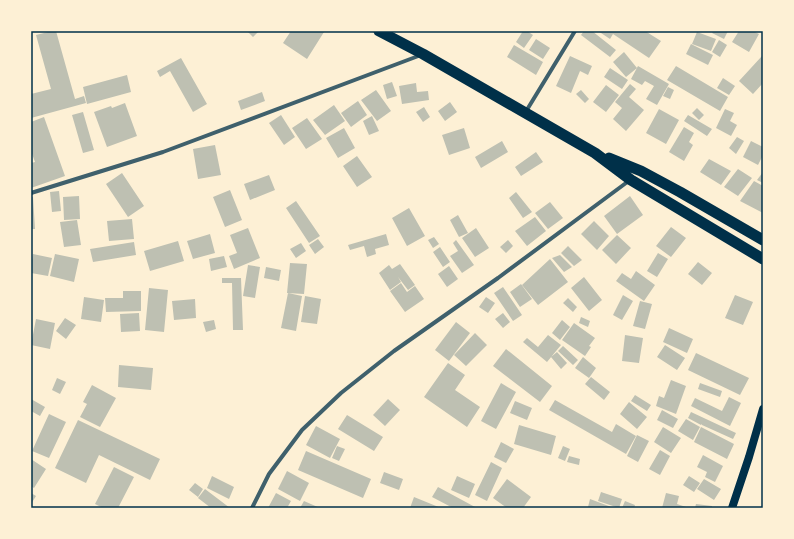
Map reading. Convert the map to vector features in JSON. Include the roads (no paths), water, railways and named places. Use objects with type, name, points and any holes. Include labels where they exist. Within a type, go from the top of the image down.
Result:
[{"type":"highway","points":[[379,31],[423,54],[595,153],[631,180],[763,259]]},
{"type":"highway","points":[[595,153],[641,171],[763,240]]},
{"type":"main road","points":[[732,508],[763,409]]},
{"type":"street","points":[[525,113],[575,31]]},
{"type":"street","points":[[31,193],[163,152],[423,54]]},
{"type":"street","points":[[252,508],[269,474],[302,430],[340,393],[394,351],[498,278],[631,180]]}]
